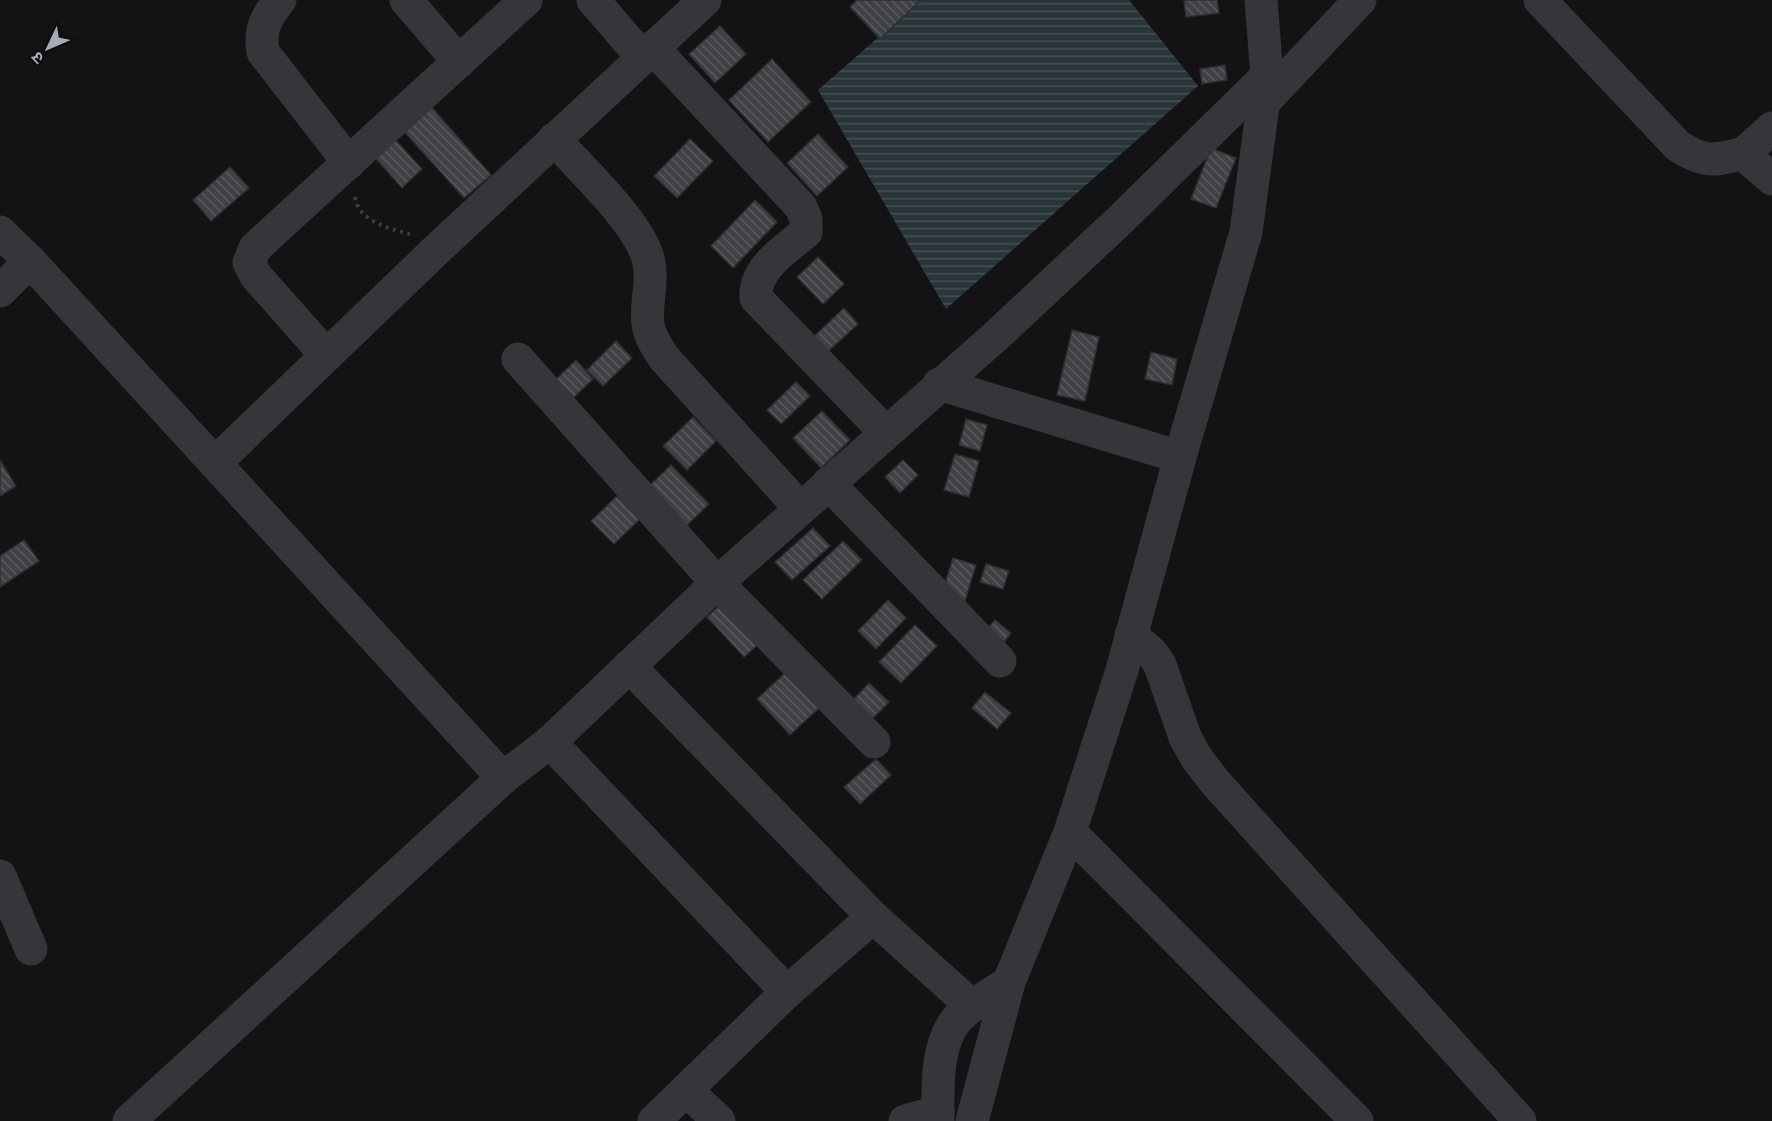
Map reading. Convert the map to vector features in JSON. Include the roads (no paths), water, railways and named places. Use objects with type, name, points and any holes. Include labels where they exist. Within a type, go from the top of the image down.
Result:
[{"type":"street","points":[[280,0],[262,27],[263,52],[350,163]]},
{"type":"street","points":[[406,0],[459,62]]},
{"type":"street","points":[[326,355],[256,276],[249,263],[255,248],[526,0]]},
{"type":"street","points":[[593,0],[801,207],[806,219],[806,232],[765,268],[755,286],[756,298],[886,434]]},
{"type":"street","points":[[215,462],[433,253],[705,0]]},
{"type":"street","points":[[972,1121],[1009,982],[1070,832],[1122,670],[1180,457],[1246,232],[1266,89],[1261,0]]},
{"type":"street","points":[[129,1121],[503,778],[550,742],[717,583],[886,434],[939,384],[996,336],[1360,0]]},
{"type":"street","points":[[1540,0],[1678,146],[1695,157],[1709,160],[1743,154],[1772,128]]},
{"type":"street","points":[[554,140],[628,221],[647,255],[651,282],[648,324],[653,339],[664,358],[800,508]]},
{"type":"street","points":[[1743,154],[1772,178]]},
{"type":"street","points":[[0,232],[30,261],[503,778]]},
{"type":"street","points":[[0,291],[30,261]]},
{"type":"street","points":[[518,359],[717,583],[874,742]]},
{"type":"street","points":[[939,384],[1180,457]]},
{"type":"street","points":[[828,483],[1000,661]]},
{"type":"street","points":[[1131,635],[1152,652],[1160,665],[1185,737],[1196,757],[1215,782],[1520,1121]]},
{"type":"street","points":[[629,666],[873,917],[972,1006]]},
{"type":"street","points":[[550,742],[787,992]]},
{"type":"street","points":[[1070,832],[1357,1121]]},
{"type":"street","points":[[0,876],[31,949]]},
{"type":"street","points":[[654,1121],[787,992],[873,917]]},
{"type":"street","points":[[905,1121],[938,1116],[940,1064],[945,1043],[958,1018],[1009,982]]},
{"type":"street","points":[[686,1090],[719,1121]]}]
